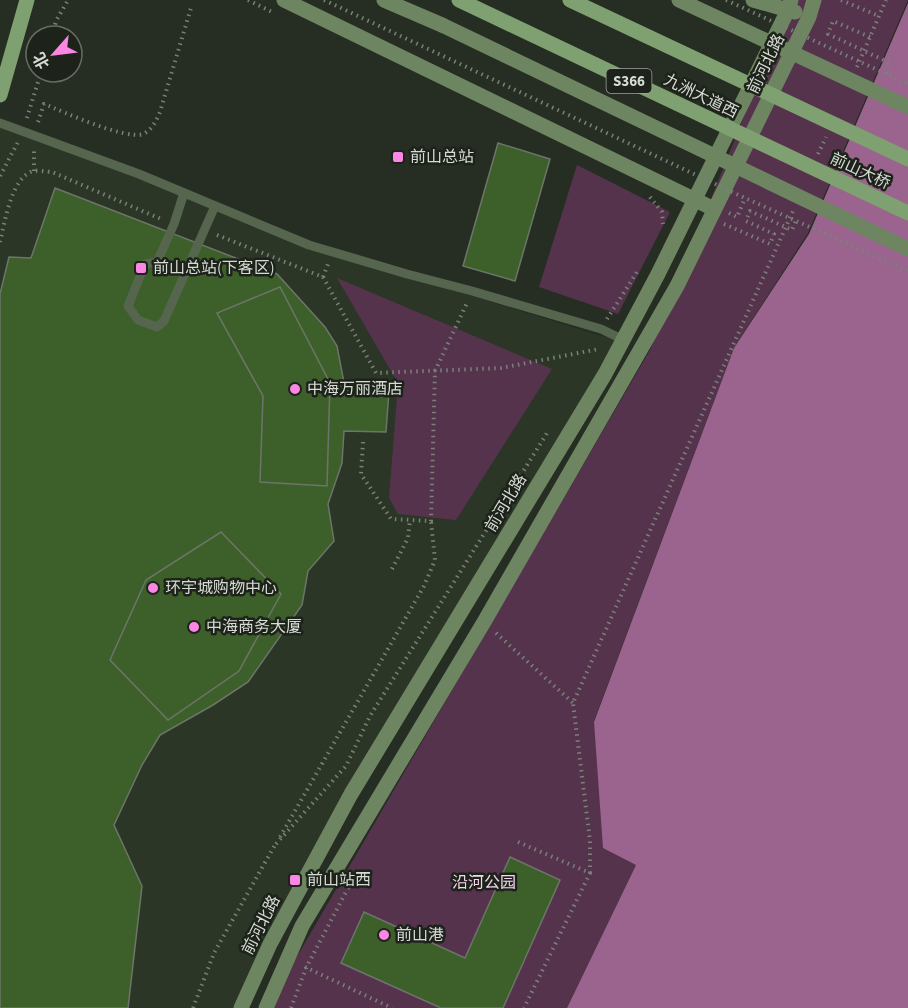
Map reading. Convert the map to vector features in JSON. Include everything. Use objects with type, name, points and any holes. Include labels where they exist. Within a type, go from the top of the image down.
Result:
[{"type":"main road","points":[[0,95],[25,7],[39,0]]},
{"type":"main road","points":[[284,0],[714,210]]},
{"type":"main road","points":[[384,0],[442,25],[908,249]]},
{"type":"main road","name":"九洲大道西","points":[[459,0],[798,162]]},
{"type":"main road","name":"九洲大道西","points":[[570,0],[825,126]]},
{"type":"main road","points":[[679,0],[908,107]]},
{"type":"main road","points":[[753,0],[790,5],[809,17]]},
{"type":"main road","name":"前河北路","points":[[266,1008],[303,926],[483,622],[677,286],[809,17],[814,0]]},
{"type":"main road","name":"前河北路","points":[[242,1008],[270,944],[351,794],[605,374],[790,5]]},
{"type":"main road","name":"前山大桥","points":[[825,126],[908,159]]},
{"type":"main road","name":"前山大桥","points":[[798,162],[908,213]]},
{"type":"lane","points":[[0,123],[184,193],[309,244],[601,329],[622,339]]},
{"type":"lane","points":[[184,193],[174,224],[157,262],[145,264],[128,306],[138,320],[157,327],[164,321],[215,207]]},
{"type":"path","points":[[55,24],[68,0]]},
{"type":"path","points":[[248,0],[280,15]]},
{"type":"path","points":[[324,0],[746,198],[908,271]]},
{"type":"path","points":[[726,0],[908,84]]},
{"type":"path","points":[[841,0],[879,16]]},
{"type":"path","points":[[856,69],[886,0]]},
{"type":"path","points":[[34,171],[34,136],[44,104],[123,134],[139,135],[152,128],[160,112],[191,8]]},
{"type":"path","points":[[870,38],[834,21],[828,34],[890,63],[885,74]]},
{"type":"path","points":[[818,154],[825,126]]},
{"type":"path","points":[[0,242],[13,194],[23,178],[34,171],[52,172],[174,224]]},
{"type":"path","points":[[649,195],[662,212],[663,233]]},
{"type":"path","points":[[741,208],[746,198]]},
{"type":"path","points":[[524,1008],[590,873],[590,841],[573,703],[794,208]]},
{"type":"path","points":[[724,224],[770,244],[774,234],[746,221],[750,211],[792,230],[796,221]]},
{"type":"path","points":[[204,230],[322,277],[376,373],[501,368],[599,349]]},
{"type":"path","points":[[593,359],[599,349],[601,329],[638,271]]},
{"type":"path","points":[[193,1008],[214,953],[424,586],[435,560],[431,521],[435,371],[472,291]]},
{"type":"path","points":[[276,844],[346,766],[370,716],[549,429]]},
{"type":"path","points":[[363,442],[361,474],[391,519],[431,521]]},
{"type":"path","points":[[392,569],[408,538],[410,520]]},
{"type":"path","points":[[483,622],[573,703]]},
{"type":"path","points":[[518,842],[590,873]]},
{"type":"path","points":[[289,957],[306,968],[392,1008]]},
{"type":"shaded area","points":[[908,3],[908,1008],[567,1008],[636,865],[603,848],[594,722],[734,348],[809,234]]},
{"type":"shaded area","points":[[0,124],[309,245],[601,336],[622,339],[269,944],[243,1008],[0,1008]]},
{"type":"green space","name":"沿河公园","points":[[791,0],[908,0],[808,233],[734,348],[594,721],[636,865],[567,1008],[267,1008],[650,350]]},
{"type":"green space","points":[[577,165],[670,212],[618,314],[539,287]]},
{"type":"green space","points":[[337,278],[552,369],[456,520],[398,514],[389,498],[398,383]]},
{"type":"building","points":[[498,143],[550,159],[515,281],[463,266]]},
{"type":"building","name":"环宇城购物中心","points":[[55,188],[277,274],[325,327],[337,346],[345,388],[389,391],[386,432],[344,431],[342,463],[328,504],[334,541],[308,571],[302,605],[248,682],[160,735],[142,765],[114,825],[142,886],[128,1008],[0,1008],[0,294],[9,257],[31,258]]},
{"type":"building","name":"中海万丽酒店","points":[[280,287],[330,383],[327,486],[260,482],[263,396],[217,313]]},
{"type":"building","name":"中海商务大厦","points":[[221,532],[281,594],[239,671],[168,720],[110,660],[146,580]]},
{"type":"building","name":"前山港","points":[[510,857],[560,880],[503,1008],[441,1008],[341,963],[364,912],[465,958]]},
{"type":"place","name":"前山总站","points":[[398,157]]},
{"type":"place","name":"前山总站(下客区)","points":[[141,268]]},
{"type":"place","name":"中海万丽酒店","points":[[295,389]]},
{"type":"place","name":"环宇城购物中心","points":[[153,588]]},
{"type":"place","name":"中海商务大厦","points":[[194,627]]},
{"type":"place","name":"前山站西","points":[[295,880]]},
{"type":"place","name":"前山港","points":[[384,935]]}]
